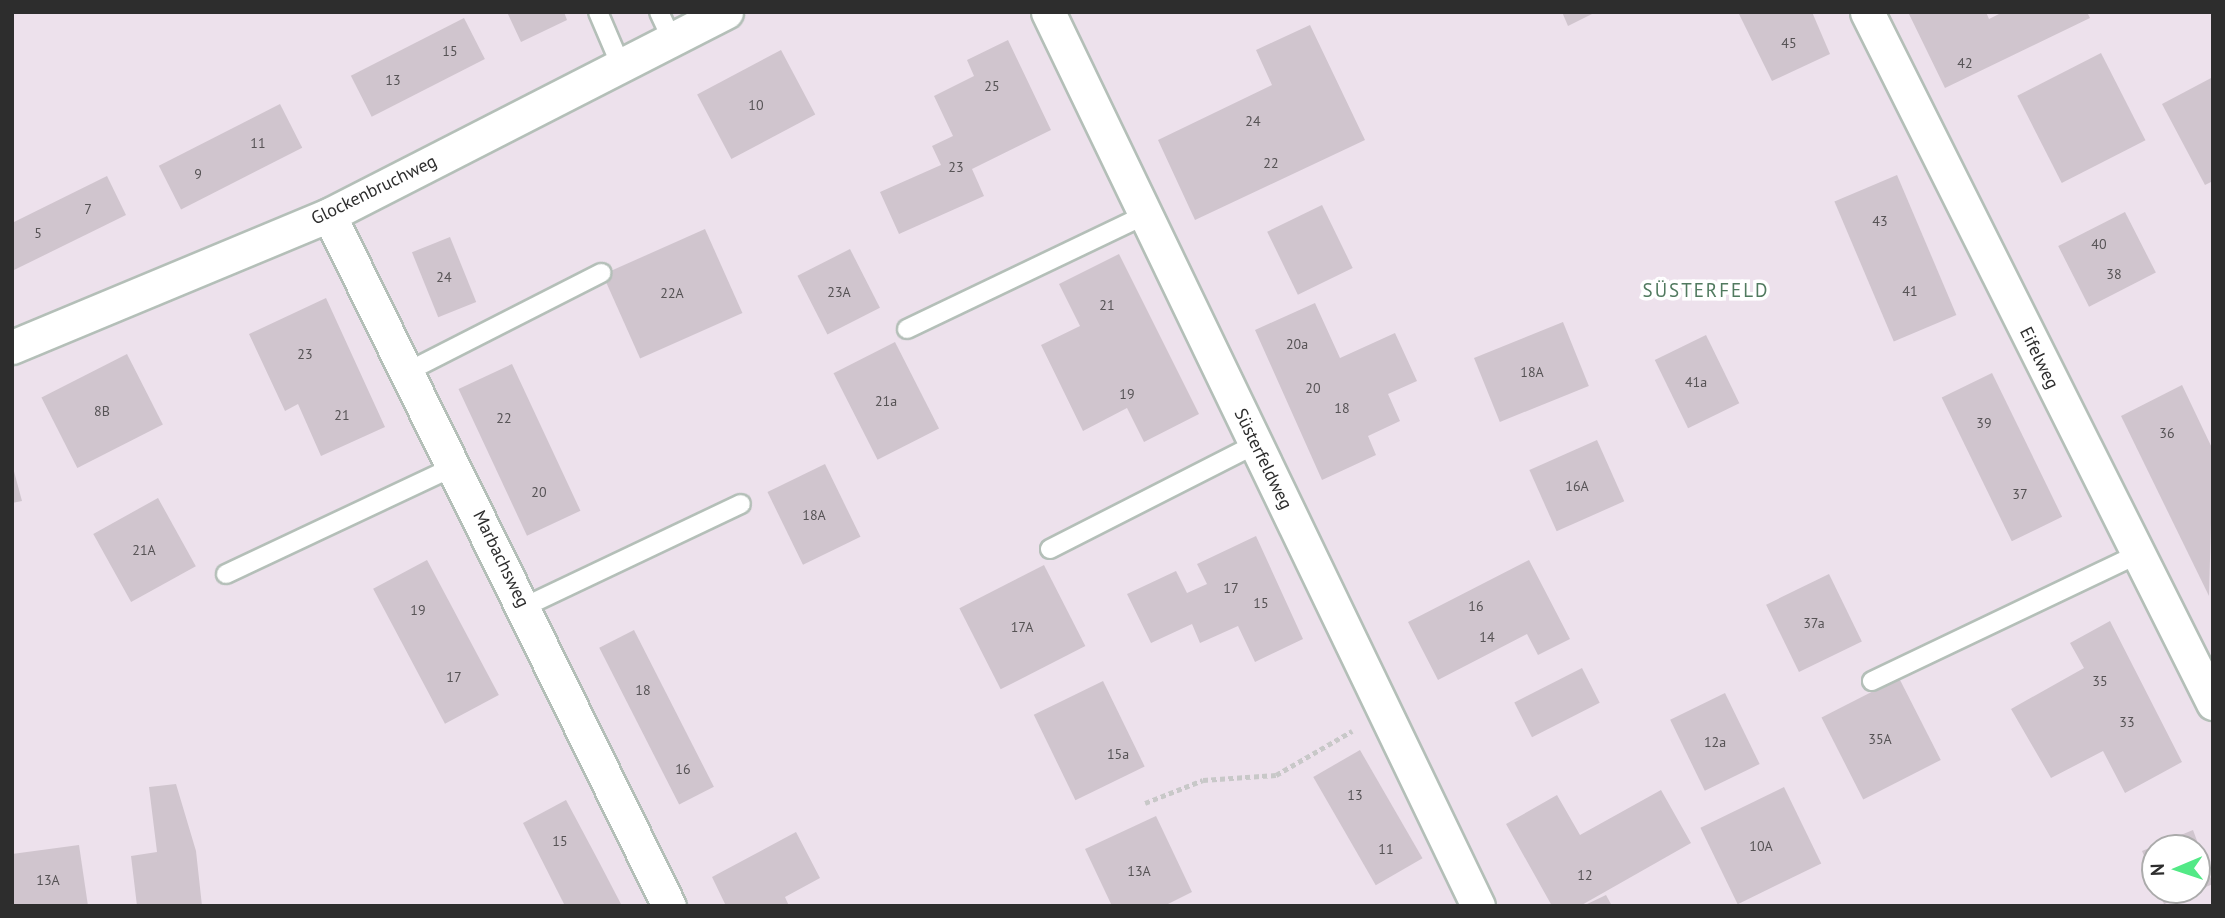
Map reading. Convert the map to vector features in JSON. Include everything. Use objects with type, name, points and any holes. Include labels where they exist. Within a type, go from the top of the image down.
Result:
[{"type":"street","name":"Glockenbruchweg","points":[[12,347],[329,215],[621,66],[666,26],[726,12]]},
{"type":"street","name":"Süsterfeldweg","points":[[1048,12],[1478,906]]},
{"type":"street","name":"Eifelweg","points":[[1867,12],[2136,555],[2213,703]]},
{"type":"street","name":"Marbachsweg","points":[[329,215],[409,371],[669,906]]},
{"type":"lane","points":[[598,12],[621,66]]},
{"type":"lane","points":[[907,329],[1145,215]]},
{"type":"lane","points":[[409,371],[601,273]]},
{"type":"lane","points":[[1051,549],[1256,444]]},
{"type":"lane","points":[[226,574],[455,466]]},
{"type":"lane","points":[[524,607],[741,504]]},
{"type":"lane","points":[[1872,681],[2136,555]]},
{"type":"path","points":[[1145,803],[1203,780],[1276,775],[1385,712]]},
{"type":"building","points":[[507,12],[564,12],[567,20],[521,42]]},
{"type":"building","points":[[1562,12],[1596,12],[1568,26]]},
{"type":"building","points":[[1738,12],[1812,12],[1830,54],[1772,81]]},
{"type":"building","points":[[1908,12],[1986,12],[1989,19],[2003,12],[2087,12],[2090,18],[1945,88]]},
{"type":"building","points":[[464,18],[485,59],[372,117],[351,76]]},
{"type":"building","points":[[1310,25],[1365,140],[1195,220],[1158,140],[1272,85],[1256,50]]},
{"type":"building","points":[[1008,40],[1051,130],[972,169],[984,196],[899,234],[880,192],[941,165],[932,146],[953,136],[934,96],[974,76],[967,60]]},
{"type":"building","points":[[781,50],[815,114],[731,159],[697,95]]},
{"type":"building","points":[[2101,53],[2145,140],[2062,183],[2017,96]]},
{"type":"building","points":[[2213,77],[2213,181],[2205,185],[2162,104]]},
{"type":"building","points":[[280,104],[302,148],[181,209],[159,166]]},
{"type":"building","points":[[1897,175],[1956,315],[1894,341],[1834,202]]},
{"type":"building","points":[[107,176],[126,215],[12,271],[12,223]]},
{"type":"building","points":[[1322,205],[1353,268],[1298,295],[1267,232]]},
{"type":"building","points":[[2125,212],[2156,273],[2089,307],[2058,246]]},
{"type":"building","points":[[705,229],[742,313],[640,359],[603,275]]},
{"type":"building","points":[[450,237],[476,302],[438,317],[412,252]]},
{"type":"building","points":[[850,249],[880,308],[827,335],[797,276]]},
{"type":"building","points":[[1119,254],[1199,414],[1144,442],[1127,408],[1083,431],[1041,345],[1080,326],[1059,284]]},
{"type":"building","points":[[326,298],[385,427],[321,456],[298,404],[285,411],[249,334]]},
{"type":"building","points":[[1315,303],[1340,358],[1395,333],[1417,381],[1388,394],[1400,421],[1368,436],[1376,455],[1322,480],[1255,330]]},
{"type":"building","points":[[1563,322],[1589,386],[1500,422],[1474,358]]},
{"type":"building","points":[[1706,335],[1739,403],[1688,428],[1655,360]]},
{"type":"building","points":[[895,342],[939,428],[878,460],[834,373]]},
{"type":"building","points":[[127,354],[163,424],[77,468],[41,398]]},
{"type":"building","points":[[512,364],[580,511],[527,536],[459,389]]},
{"type":"building","points":[[1992,373],[2062,517],[2012,541],[1942,398]]},
{"type":"building","points":[[2182,385],[2213,450],[2209,596],[2121,416]]},
{"type":"building","points":[[1597,440],[1624,501],[1557,531],[1529,470]]},
{"type":"building","points":[[12,464],[22,501],[12,503]]},
{"type":"building","points":[[825,464],[861,537],[803,565],[767,492]]},
{"type":"building","points":[[158,498],[196,566],[131,602],[93,534]]},
{"type":"building","points":[[1256,536],[1303,639],[1255,662],[1238,626],[1200,643],[1192,624],[1151,643],[1127,594],[1176,571],[1187,593],[1207,584],[1197,564]]},
{"type":"building","points":[[427,560],[499,695],[445,724],[373,589]]},
{"type":"building","points":[[1529,560],[1570,639],[1538,655],[1527,634],[1438,680],[1408,622]]},
{"type":"building","points":[[1044,565],[1085,646],[1001,689],[959,608]]},
{"type":"building","points":[[1829,574],[1862,641],[1799,672],[1766,605]]},
{"type":"building","points":[[2110,621],[2182,762],[2125,793],[2103,751],[2051,778],[2011,709],[2084,668],[2070,643]]},
{"type":"building","points":[[634,630],[714,787],[679,805],[599,648]]},
{"type":"building","points":[[1582,668],[1600,703],[1532,737],[1514,703]]},
{"type":"building","points":[[1899,678],[1941,760],[1863,799],[1821,717]]},
{"type":"building","points":[[1103,681],[1145,766],[1075,800],[1034,715]]},
{"type":"building","points":[[1725,693],[1760,764],[1705,791],[1670,720]]},
{"type":"building","points":[[1360,750],[1422,858],[1376,885],[1313,777]]},
{"type":"building","points":[[176,784],[196,851],[202,906],[137,906],[131,856],[157,852],[149,787]]},
{"type":"building","points":[[1784,787],[1821,863],[1738,904],[1700,828]]},
{"type":"building","points":[[1661,790],[1691,843],[1580,906],[1552,906],[1506,824],[1557,795],[1580,835]]},
{"type":"building","points":[[566,800],[622,906],[565,906],[523,823]]},
{"type":"building","points":[[1156,816],[1192,892],[1164,906],[1112,906],[1085,849]]},
{"type":"building","points":[[796,832],[820,878],[785,897],[789,906],[726,906],[712,877]]},
{"type":"building","points":[[79,845],[88,906],[12,906],[12,854]]},
{"type":"building","points":[[1606,895],[1612,906],[1583,906]]},
{"type":"district","name":"SÜSTERFELD","points":[[1706,291]]}]
